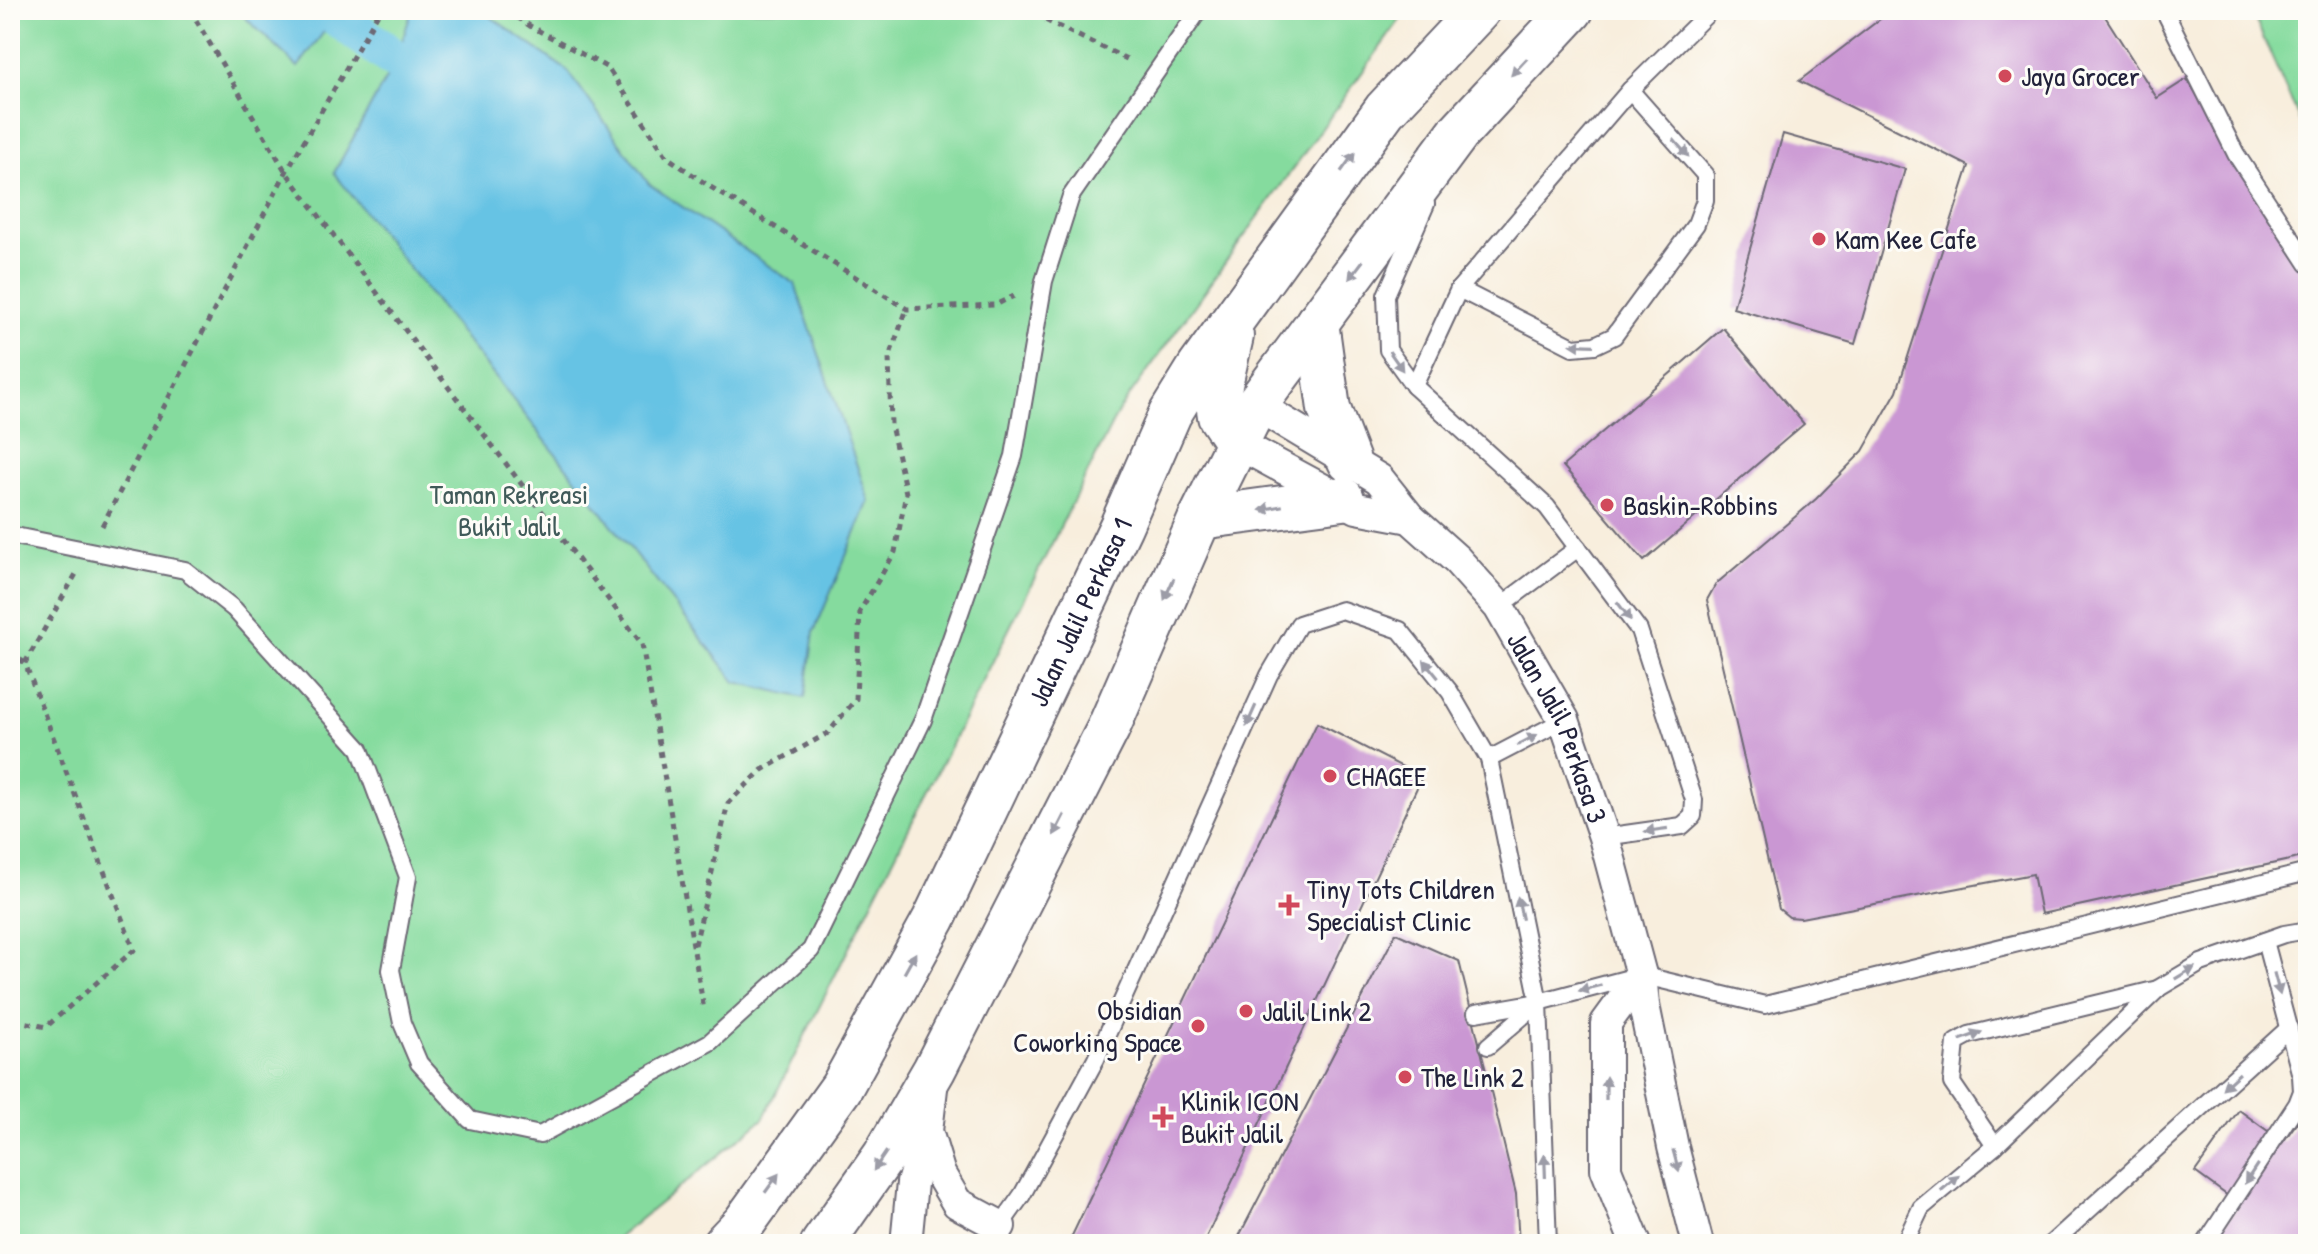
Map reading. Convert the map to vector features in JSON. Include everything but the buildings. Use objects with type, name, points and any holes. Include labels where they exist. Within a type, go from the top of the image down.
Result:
[{"type":"main road","name":"Jalan Jalil Perkasa 1","points":[[724,1244],[744,1223],[841,1088],[927,932],[1121,526],[1170,414],[1199,367],[1385,110],[1479,10]]},
{"type":"main road","points":[[822,1244],[884,1156],[934,1070],[1108,729],[1200,518],[1237,421],[1317,322],[1458,133],[1572,10]]},
{"type":"main road","points":[[1236,316],[1217,402],[1237,421]]},
{"type":"main road","points":[[1200,518],[1346,480],[1329,409],[1317,322]]},
{"type":"main road","points":[[1143,472],[1192,430],[1237,421]]},
{"type":"street","name":"Jalan Jalil Perkasa 3","points":[[1237,421],[1346,480]]},
{"type":"street","name":"Jalan Jalil Perkasa 3","points":[[1237,421],[1346,480],[1357,508],[1410,518],[1457,560],[1499,607],[1564,720],[1604,837],[1641,975],[1644,1005],[1673,1147],[1698,1244]]},
{"type":"street","points":[[1636,1244],[1606,1169],[1606,1023],[1641,975]]},
{"type":"street","points":[[906,1244],[912,1183],[927,1131],[934,1070]]},
{"type":"street","points":[[927,1131],[940,1174],[957,1203],[997,1235]]},
{"type":"lane","points":[[10,535],[185,570],[234,609],[360,749],[408,877],[391,970],[402,1023],[419,1063],[470,1120],[540,1135],[710,1042],[811,950],[923,720],[1014,456],[1044,281],[1071,196],[1199,10]]},
{"type":"lane","points":[[1414,386],[1459,289],[1630,90],[1711,10]]},
{"type":"lane","points":[[2164,10],[2236,154],[2308,264]]},
{"type":"lane","points":[[1459,289],[1573,347],[1595,345],[1614,336],[1696,224],[1705,200],[1705,175],[1630,90]]},
{"type":"lane","points":[[1458,133],[1386,295],[1388,350],[1414,386],[1547,507],[1639,630],[1694,800],[1693,816],[1682,826],[1604,837]]},
{"type":"lane","points":[[1499,607],[1578,548]]},
{"type":"lane","points":[[997,1235],[1096,1059],[1269,675],[1299,624],[1342,610],[1400,630],[1450,692],[1489,759],[1539,1002],[1548,1244]]},
{"type":"lane","points":[[1489,759],[1564,720]]},
{"type":"lane","points":[[1476,1013],[1539,1002],[1641,975],[1765,1005],[2308,872]]},
{"type":"lane","points":[[1904,1244],[1921,1208],[1995,1146],[2159,988],[2201,963],[2308,930]]},
{"type":"lane","points":[[2205,1244],[2297,1104],[2302,1091],[2301,1076],[2265,941]]},
{"type":"lane","points":[[1995,1146],[1952,1083],[1956,1042],[1969,1035],[2159,988]]},
{"type":"lane","points":[[1488,1046],[1539,1002]]},
{"type":"lane","points":[[2051,1244],[2289,1028]]},
{"type":"path","points":[[190,10],[286,172],[642,644],[710,1042]]},
{"type":"path","points":[[25,663],[88,552],[286,172],[380,10]]},
{"type":"path","points":[[507,10],[530,26],[608,68],[667,157],[907,309],[995,305],[1044,281]]},
{"type":"path","points":[[1024,10],[1155,72]]},
{"type":"path","points":[[694,950],[728,803],[762,770],[828,733],[856,699],[860,611],[895,552],[906,493],[891,425],[889,357],[907,309]]},
{"type":"path","points":[[10,653],[25,663],[134,950],[46,1027],[10,1019]]},
{"type":"green space","name":"Taman Rekreasi Bukit Jalil","points":[[10,10],[1407,10],[1118,412],[763,1119],[610,1244],[10,1244]]},
{"type":"green space","points":[[2251,10],[2308,10],[2308,139]]},
{"type":"water","points":[[237,10],[340,10],[298,67]]},
{"type":"water","points":[[412,10],[481,10],[568,71],[649,184],[795,284],[869,501],[814,632],[805,698],[736,682],[334,173],[396,60]]},
{"type":"waterway","points":[[335,15],[396,60]]},
{"type":"place","name":"Jaya Grocer","points":[[2005,76]]},
{"type":"place","name":"Kam Kee Cafe","points":[[1819,239]]},
{"type":"place","name":"Baskin-Robbins","points":[[1607,505]]},
{"type":"place","name":"CHAGEE","points":[[1330,776]]},
{"type":"place","name":"Tiny Tots Children Specialist Clinic","points":[[1289,905]]},
{"type":"place","name":"Jalil Link 2","points":[[1246,1011]]},
{"type":"place","name":"Obsidian Coworking Space","points":[[1198,1026]]},
{"type":"place","name":"The Link 2","points":[[1405,1077]]},
{"type":"place","name":"Klinik ICON Bukit Jalil","points":[[1163,1117]]}]
